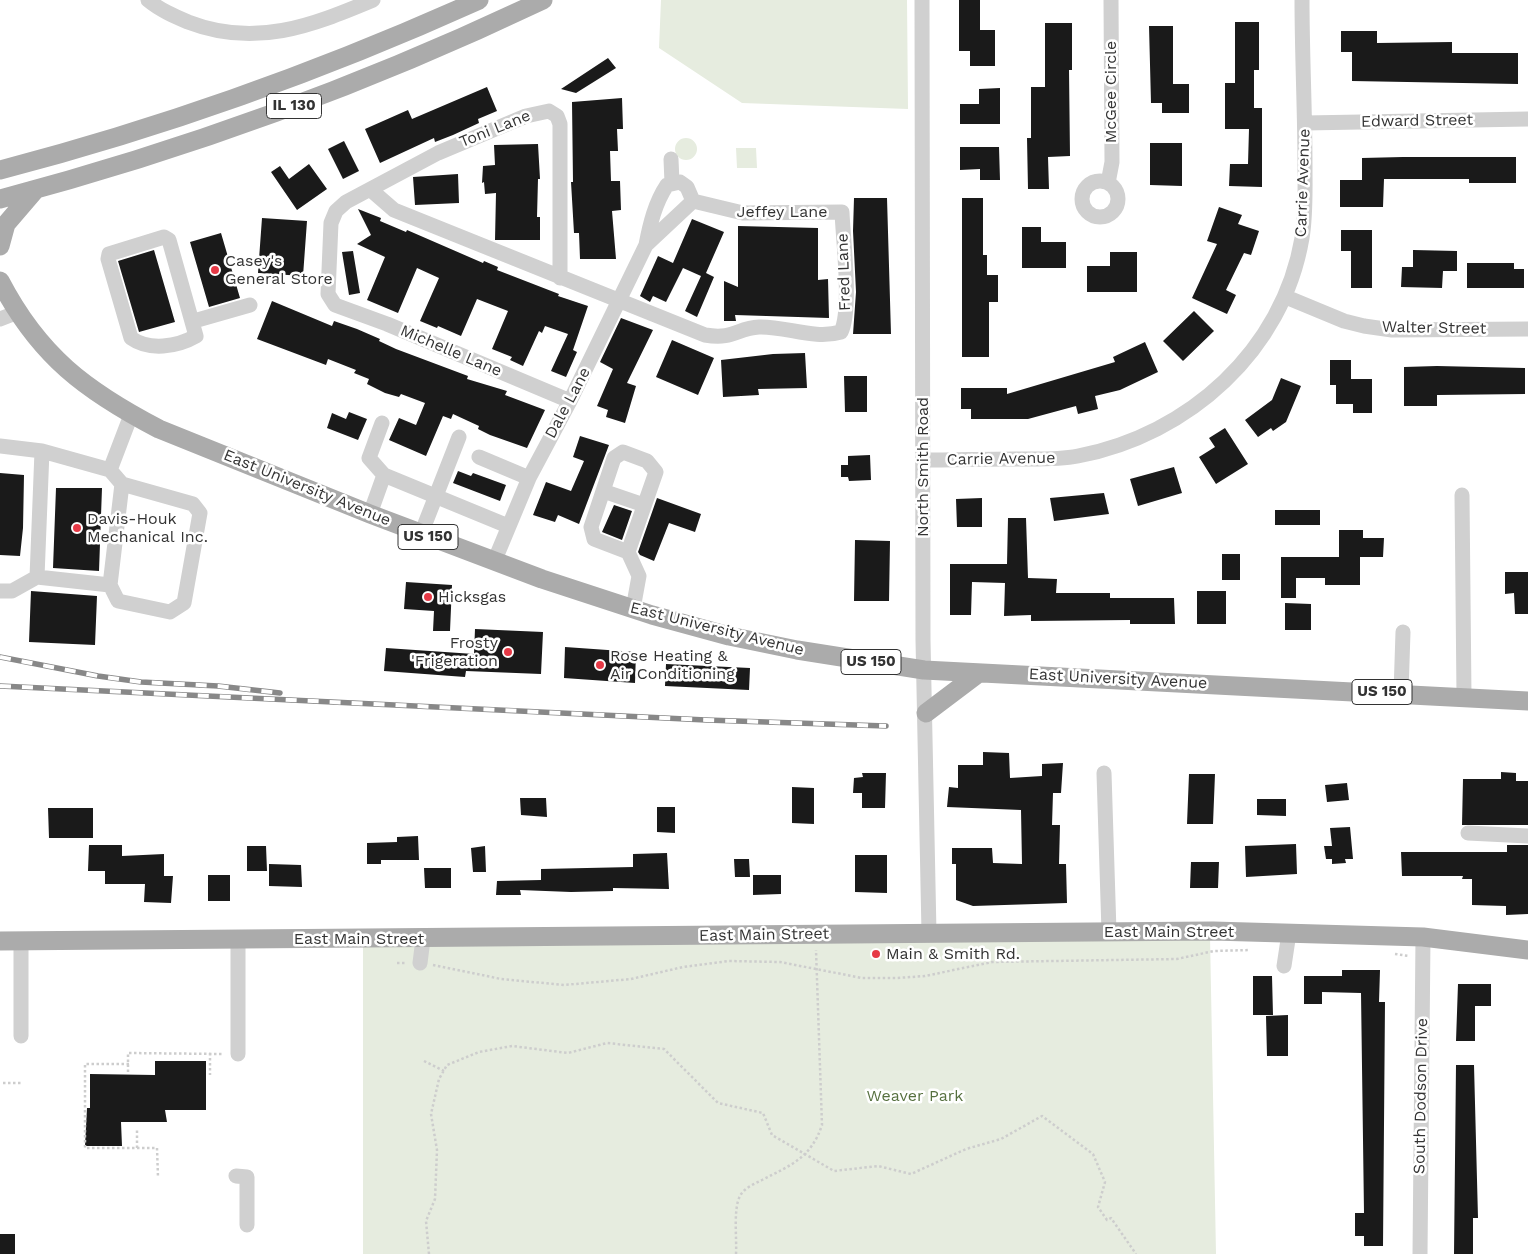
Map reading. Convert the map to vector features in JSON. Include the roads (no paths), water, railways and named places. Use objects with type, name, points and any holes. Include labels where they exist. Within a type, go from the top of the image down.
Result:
[{"type":"main road","name":"IL 130","points":[[0,170],[156,125],[250,94],[404,34],[479,0]]},
{"type":"main road","name":"IL 130","points":[[36,189],[156,153],[311,100],[416,58],[543,0]]},
{"type":"main road","points":[[0,199],[36,189]]},
{"type":"main road","points":[[0,246],[6,224],[36,189]]},
{"type":"main road","name":"East University Avenue","points":[[0,281],[34,335],[75,378],[101,398],[159,429],[494,562],[633,609],[729,636],[797,650],[924,670],[1464,696],[1528,701]]},
{"type":"main road","points":[[926,714],[979,673]]},
{"type":"main road","name":"East Main Street","points":[[0,941],[422,939],[1213,930],[1423,937],[1528,950]]},
{"type":"street","points":[[148,0],[175,16],[202,27],[252,35],[306,26],[373,0]]},
{"type":"street","name":"North Smith Road","points":[[922,0],[924,670],[929,933]]},
{"type":"street","name":"McGee Circle","points":[[1108,183],[1112,162],[1111,0]]},
{"type":"street","name":"Carrie Avenue","points":[[923,460],[1060,458],[1101,451],[1134,440],[1196,405],[1245,361],[1260,342],[1286,297],[1302,237],[1305,123],[1302,0]]},
{"type":"street","name":"Toni Lane","points":[[332,302],[328,294],[331,223],[336,211],[346,202],[438,153],[526,116],[549,111],[556,116],[560,124],[560,278]]},
{"type":"street","name":"Edward Street","points":[[1305,123],[1528,119]]},
{"type":"street","points":[[671,159],[672,183],[680,182],[687,187],[693,201]]},
{"type":"street","name":"Dale Lane","points":[[494,562],[528,478],[570,400],[646,245],[651,218],[660,195],[667,185],[672,183]]},
{"type":"street","points":[[371,190],[394,210],[619,300]]},
{"type":"street","name":"Dale Lane","points":[[646,245],[693,201]]},
{"type":"street","name":"Jeffey Lane","points":[[693,201],[743,213],[842,212]]},
{"type":"street","name":"Fred Lane","points":[[619,300],[706,335],[721,338],[756,327],[771,327],[801,333],[835,334],[841,332],[845,323],[846,306],[842,212]]},
{"type":"street","points":[[158,238],[169,240],[194,321],[196,336],[173,344],[164,346],[145,345],[131,338],[108,259],[109,254],[158,238]]},
{"type":"street","name":"Walter Street","points":[[1286,297],[1344,321],[1392,330],[1528,329]]},
{"type":"street","name":"Michelle Lane","points":[[332,302],[335,305],[387,324],[570,400]]},
{"type":"street","points":[[194,321],[250,305]]},
{"type":"street","points":[[0,319],[18,312]]},
{"type":"street","points":[[110,470],[131,415]]},
{"type":"street","points":[[382,423],[369,458],[384,475],[508,526]]},
{"type":"street","points":[[421,534],[459,436]]},
{"type":"street","points":[[0,446],[42,451],[110,470],[122,484],[193,504],[200,513],[184,603],[170,612],[118,601],[110,585],[122,484]]},
{"type":"street","points":[[37,577],[42,451]]},
{"type":"street","points":[[628,552],[594,539],[591,527],[614,458],[623,452],[647,461],[656,472],[628,552],[639,576],[633,609]]},
{"type":"street","points":[[479,457],[528,478]]},
{"type":"street","points":[[370,514],[384,475]]},
{"type":"street","points":[[603,492],[644,505]]},
{"type":"street","points":[[1462,495],[1464,696]]},
{"type":"street","points":[[0,591],[12,591],[37,577],[110,585]]},
{"type":"street","points":[[1401,693],[1402,632]]},
{"type":"street","points":[[1104,773],[1108,932]]},
{"type":"street","points":[[1468,833],[1528,836]]},
{"type":"street","points":[[1284,966],[1289,933]]},
{"type":"street","name":"South Dodson Drive","points":[[1420,1254],[1423,937]]},
{"type":"street","points":[[420,963],[422,939]]},
{"type":"street","points":[[238,940],[238,1054]]},
{"type":"street","points":[[21,941],[21,1036]]},
{"type":"street","points":[[236,1176],[247,1177],[247,1224]]},
{"type":"railway","points":[[0,657],[98,676],[141,682],[218,686],[280,693]]},
{"type":"railway","points":[[0,686],[706,720],[886,726]]},
{"type":"place","name":"Casey's General Store","points":[[215,270]]},
{"type":"place","name":"Davis-Houk Mechanical Inc.","points":[[77,528]]},
{"type":"place","name":"Hicksgas","points":[[428,597]]},
{"type":"place","name":"Frosty 'Frigeration","points":[[508,652]]},
{"type":"place","name":"Rose Heating & Air Conditioning","points":[[600,665]]},
{"type":"place","name":"Main & Smith Rd.","points":[[876,954]]},
{"type":"park label","name":"Weaver Park","points":[[915,1096]]}]
